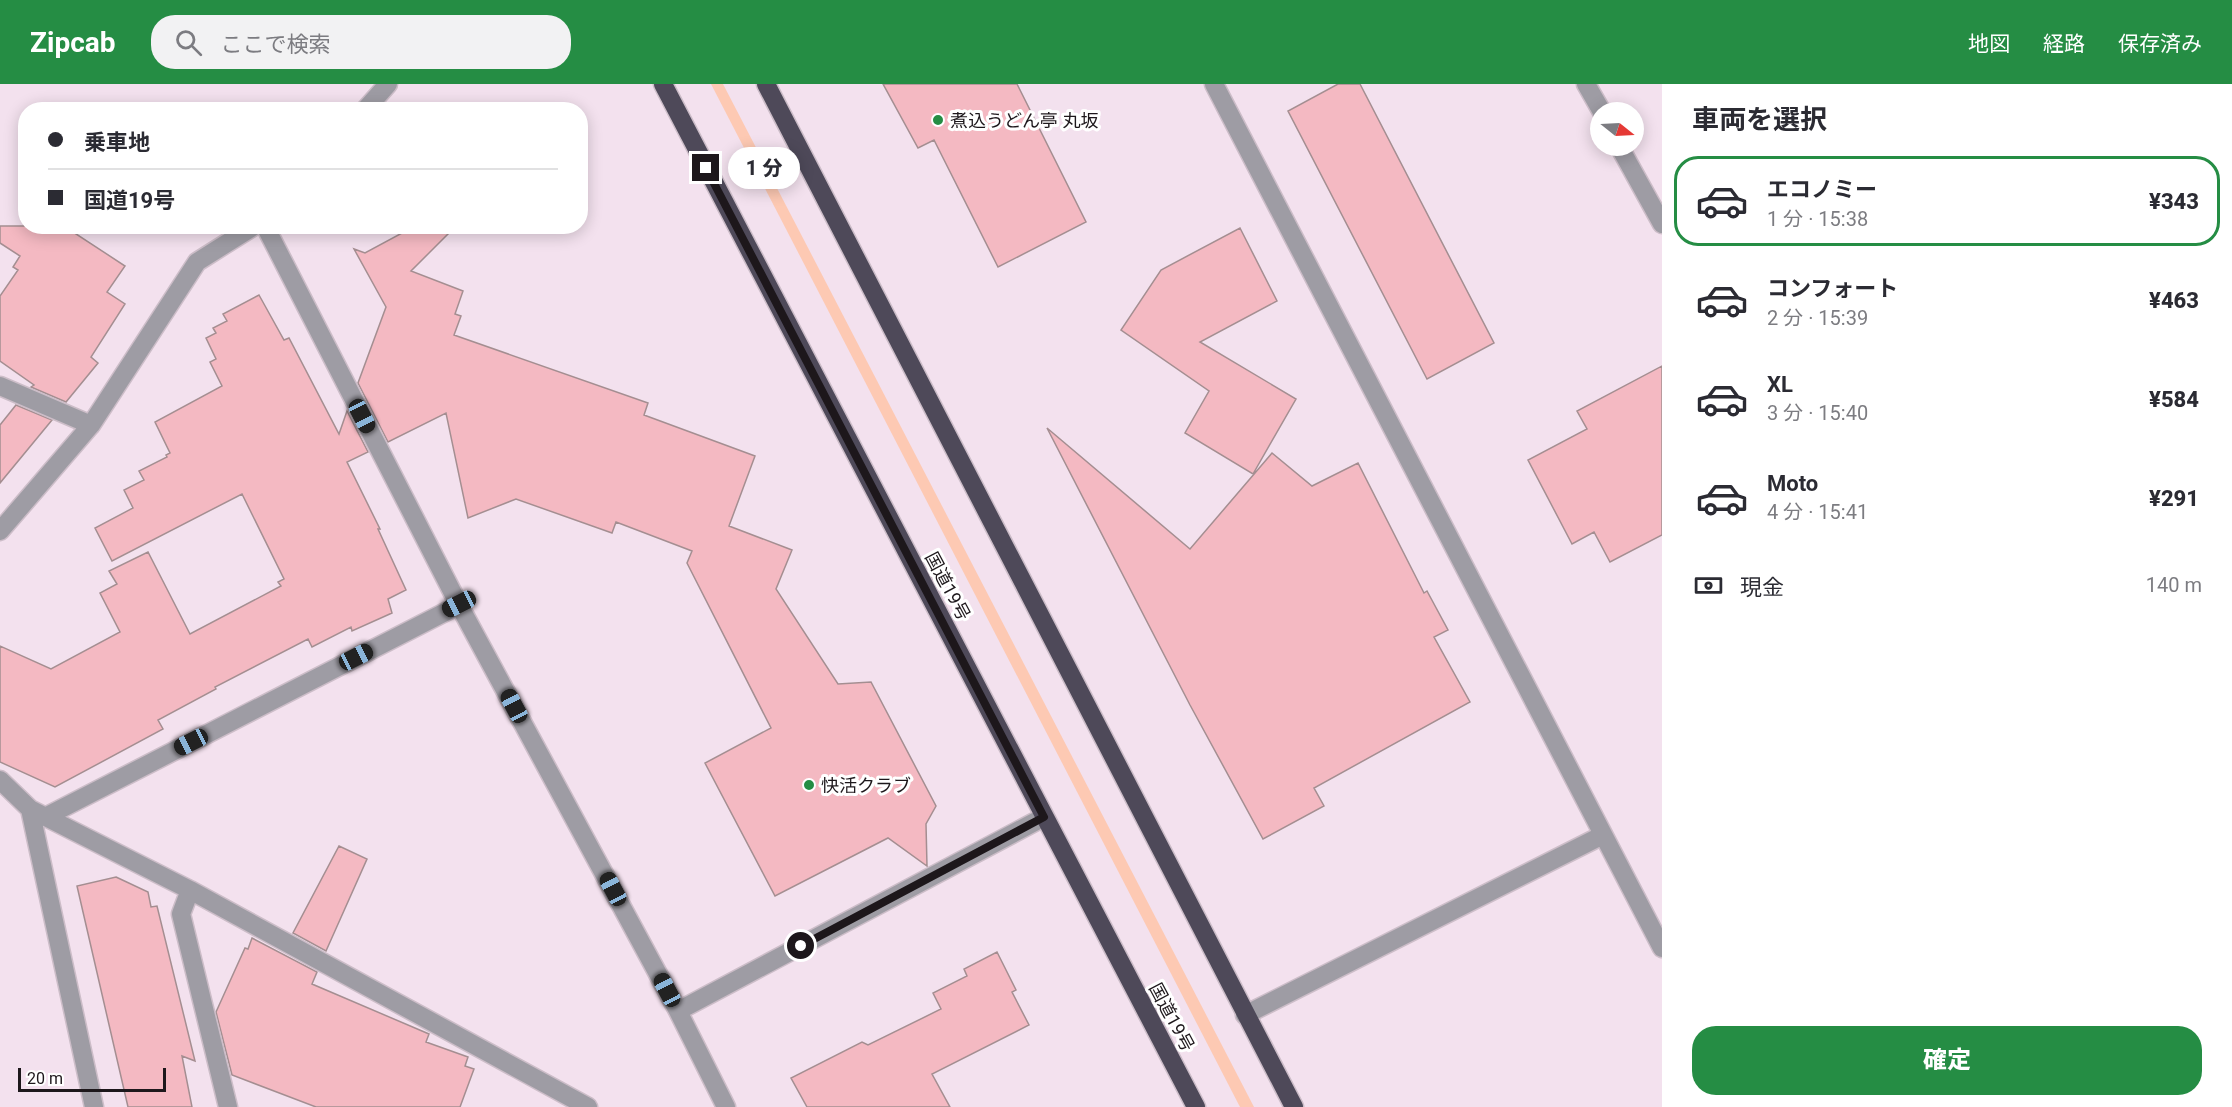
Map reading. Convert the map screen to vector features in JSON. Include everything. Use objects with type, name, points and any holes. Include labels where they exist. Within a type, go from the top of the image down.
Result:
[{"type":"highway","name":"国道19号","points":[[663,84],[1196,1107]]},
{"type":"highway","points":[[765,84],[1294,1107]]},
{"type":"street","points":[[372,102],[388,84]]},
{"type":"street","points":[[1214,84],[1662,948]]},
{"type":"street","points":[[1586,84],[1596,102]]},
{"type":"street","points":[[1624,156],[1662,225]]},
{"type":"street","points":[[0,531],[91,425],[197,262],[241,234]]},
{"type":"street","points":[[269,234],[459,604],[678,1011],[726,1107]]},
{"type":"street","points":[[0,386],[91,425]]},
{"type":"street","points":[[38,812],[459,604]]},
{"type":"street","points":[[0,780],[38,812],[190,890],[588,1107]]},
{"type":"street","points":[[38,812],[94,1107]]},
{"type":"street","points":[[678,1011],[1044,817]]},
{"type":"street","points":[[1245,1015],[1603,835]]},
{"type":"street","points":[[190,890],[181,914],[228,1107]]},
{"type":"shaded area","points":[[711,84],[723,84],[1254,1107],[1240,1107]]},
{"type":"building","points":[[883,84],[1017,84],[1086,222],[998,267],[934,140],[918,148]]},
{"type":"building","points":[[1338,84],[1360,84],[1494,343],[1427,379],[1288,111]]},
{"type":"building","points":[[0,226],[18,226],[18,234],[76,234],[125,266],[107,292],[125,304],[91,357],[98,363],[66,402],[31,387],[34,385],[0,361],[0,296],[18,270],[13,267],[20,256],[0,243]]},
{"type":"building","points":[[1240,228],[1277,301],[1200,342],[1296,399],[1253,474],[1185,433],[1209,391],[1121,330],[1161,270]]},
{"type":"building","points":[[400,234],[448,234],[411,271],[463,291],[455,314],[461,316],[454,335],[648,403],[644,415],[755,456],[729,526],[792,550],[776,589],[838,684],[871,682],[936,806],[926,824],[927,866],[888,838],[775,896],[705,763],[771,728],[687,563],[692,551],[616,522],[612,533],[516,499],[468,518],[446,413],[388,442],[358,383],[386,307],[354,249],[365,253]]},
{"type":"building","points":[[259,295],[284,340],[289,338],[339,434],[347,411],[368,452],[347,462],[380,529],[378,529],[406,590],[388,599],[392,613],[352,631],[351,627],[312,647],[308,639],[215,687],[216,689],[158,720],[163,729],[55,787],[0,762],[0,646],[51,669],[120,632],[100,593],[117,584],[109,571],[148,552],[190,634],[281,586],[278,582],[284,579],[242,494],[112,561],[95,528],[133,508],[124,490],[144,480],[139,471],[167,457],[166,455],[170,453],[155,422],[222,386],[210,362],[216,359],[206,338],[216,333],[213,328],[227,321],[223,314]]},
{"type":"building","points":[[1662,366],[1662,535],[1610,562],[1594,532],[1572,544],[1528,460],[1587,429],[1577,411]]},
{"type":"building","points":[[16,405],[52,420],[0,483],[0,425]]},
{"type":"building","points":[[1047,428],[1190,549],[1272,453],[1312,486],[1358,463],[1424,593],[1427,591],[1448,630],[1434,637],[1470,702],[1314,788],[1324,806],[1263,839],[1190,705]]},
{"type":"building","points":[[339,846],[367,859],[326,951],[293,933]]},
{"type":"building","points":[[116,877],[148,892],[151,907],[157,906],[195,1061],[182,1056],[192,1107],[128,1107],[77,886]]},
{"type":"building","points":[[252,938],[317,972],[312,984],[429,1034],[426,1042],[468,1057],[465,1066],[474,1069],[460,1107],[316,1107],[232,1075],[216,1012],[245,948],[248,949]]},
{"type":"building","points":[[997,952],[1016,990],[1012,992],[1029,1025],[932,1074],[950,1107],[807,1107],[791,1078],[862,1042],[868,1045],[941,1009],[933,993],[967,976],[964,969]]},
{"type":"place","name":"煮込うどん亭 丸坂","points":[[938,120]]},
{"type":"place","name":"快活クラブ","points":[[809,785]]},
{"type":"route","points":[[706,168],[1044,817],[801,946]]}]
